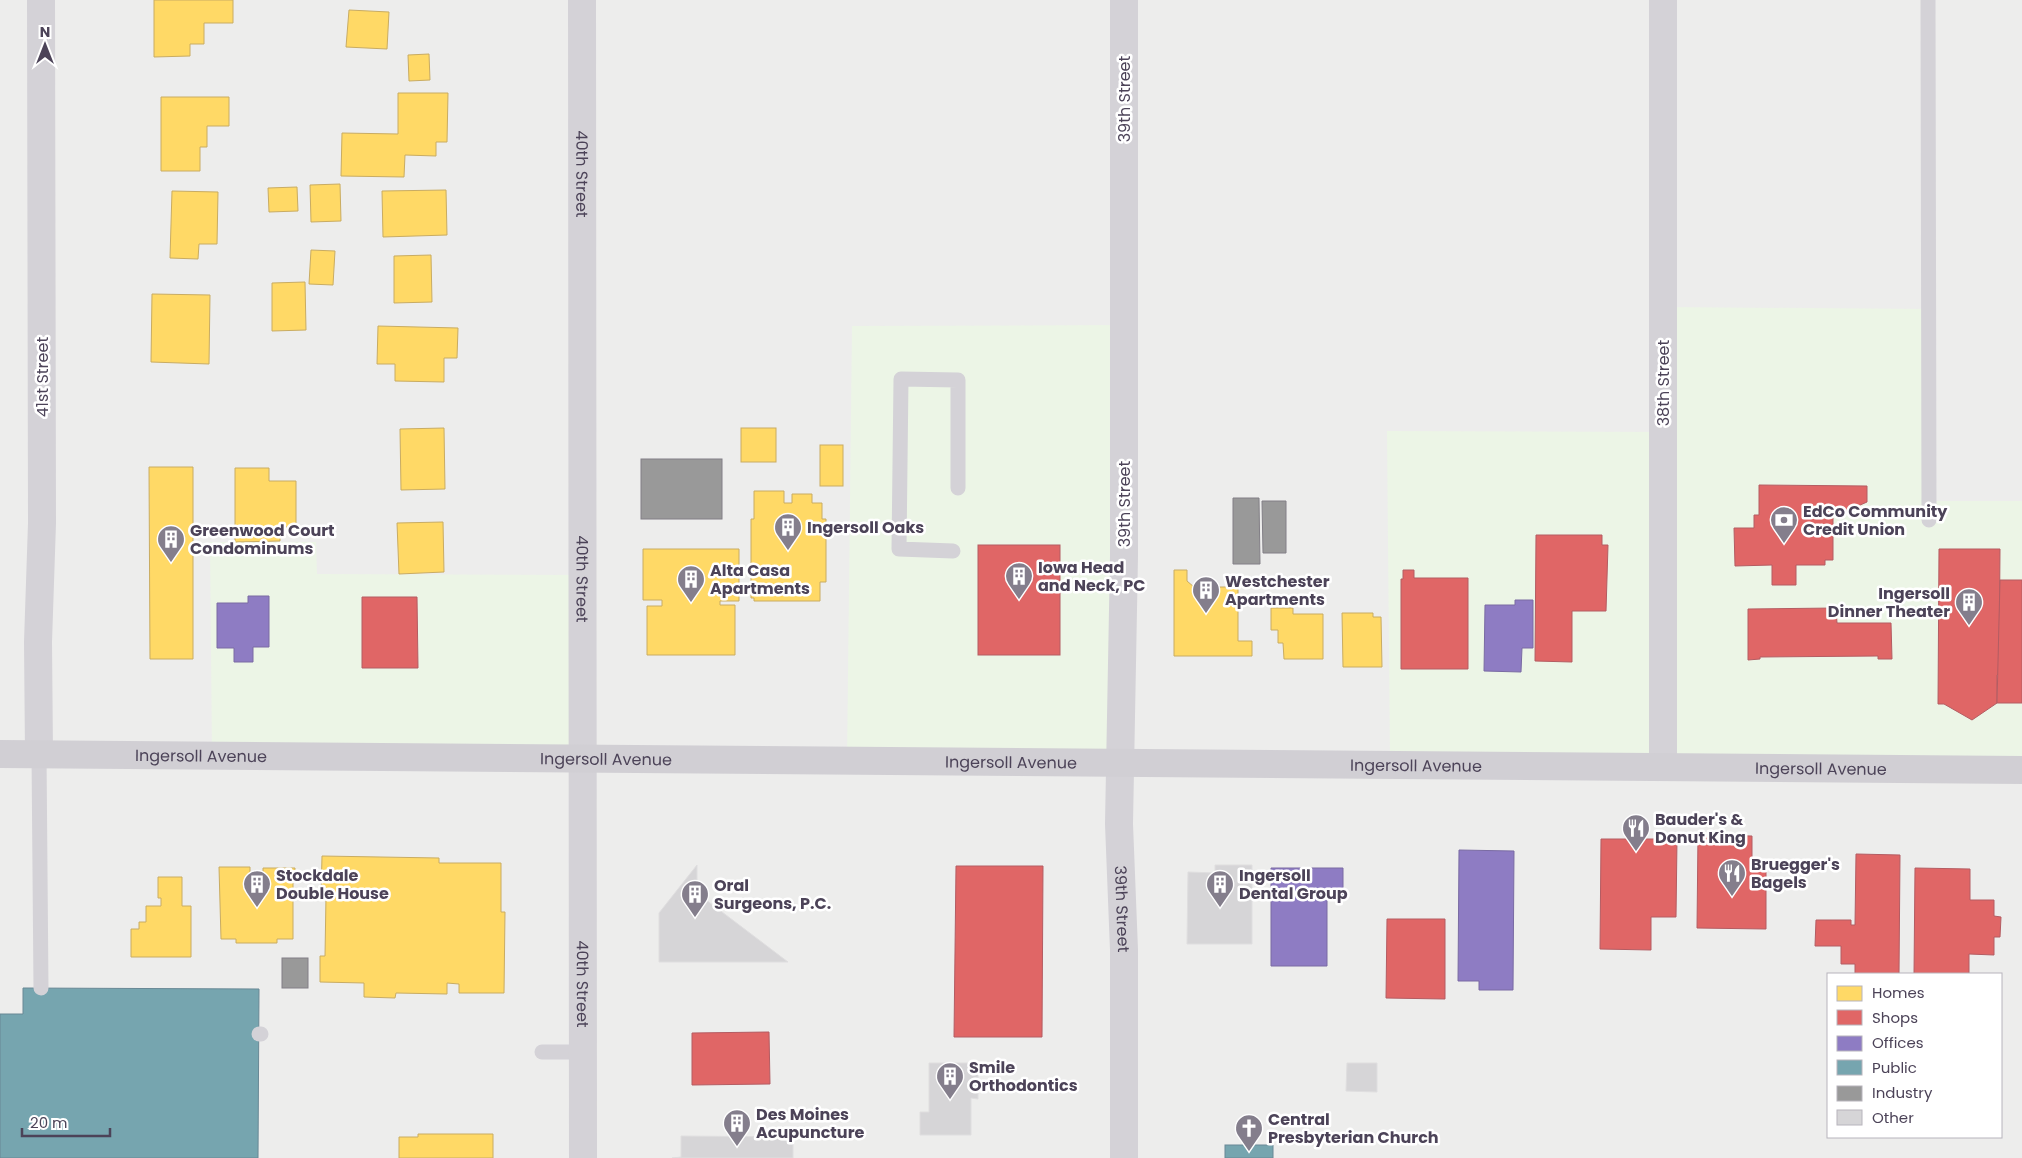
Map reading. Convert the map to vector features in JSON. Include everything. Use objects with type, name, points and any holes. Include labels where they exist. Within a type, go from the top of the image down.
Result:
[{"type":"main road","name":"Ingersoll Avenue","points":[[0,754],[2022,770]]},
{"type":"street","name":"41st Street","points":[[39,754],[38,642],[42,523],[41,0]]},
{"type":"street","name":"40th Street","points":[[582,0],[583,1158]]},
{"type":"street","name":"39th Street","points":[[1124,0],[1124,527],[1119,762],[1124,950],[1124,1158]]},
{"type":"street","name":"38th Street","points":[[1662,767],[1663,0]]},
{"type":"lane","points":[[1928,0],[1929,520]]},
{"type":"lane","points":[[953,551],[898,549],[901,379],[958,380],[958,488]]},
{"type":"lane","points":[[39,754],[40,988]]},
{"type":"lane","points":[[542,1052],[583,1052]]},
{"type":"shaded area","points":[[1663,307],[1929,309],[1929,501],[2022,501],[2022,770],[1390,765],[1387,431],[1663,432]]},
{"type":"shaded area","points":[[1124,325],[1119,763],[847,761],[852,326]]},
{"type":"shaded area","points":[[210,542],[316,542],[317,574],[583,575],[582,759],[212,756]]},
{"type":"building: Homes","points":[[154,0],[233,0],[233,23],[204,23],[204,44],[190,44],[190,56],[154,57]]},
{"type":"building: Homes","points":[[349,10],[389,12],[387,49],[346,47]]},
{"type":"building: Homes","points":[[429,54],[430,80],[409,81],[408,55]]},
{"type":"building: Homes","points":[[398,93],[448,93],[447,142],[436,142],[436,156],[405,155],[404,177],[341,176],[342,133],[398,134]]},
{"type":"building: Homes","points":[[161,97],[229,97],[229,126],[207,126],[207,147],[200,147],[200,171],[161,171]]},
{"type":"building: Homes","points":[[340,184],[341,221],[311,222],[310,185]]},
{"type":"building: Homes","points":[[297,187],[298,211],[269,212],[268,188]]},
{"type":"building: Homes","points":[[446,190],[447,235],[383,237],[382,191]]},
{"type":"building: Homes","points":[[172,191],[218,192],[217,244],[199,244],[198,259],[170,258]]},
{"type":"building: Homes","points":[[311,250],[335,251],[333,285],[309,284]]},
{"type":"building: Homes","points":[[431,255],[432,302],[394,303],[394,256]]},
{"type":"building: Homes","points":[[305,282],[306,330],[272,331],[272,283]]},
{"type":"building: Homes","points":[[152,294],[210,295],[209,364],[151,362]]},
{"type":"building: Homes","points":[[378,326],[458,328],[457,358],[444,358],[444,382],[395,381],[395,364],[377,364]]},
{"type":"building: Homes","points":[[444,428],[445,489],[401,490],[400,429]]},
{"type":"building: Homes","points":[[741,428],[776,428],[776,462],[741,462]]},
{"type":"building: Homes","points":[[820,445],[843,445],[843,486],[820,486]]},
{"type":"building: Homes","name":"Greenwood Court Condominums","points":[[149,467],[193,467],[193,659],[150,659]]},
{"type":"building: Homes","points":[[235,468],[269,468],[269,481],[296,481],[296,527],[280,527],[280,541],[235,542]]},
{"type":"building: Homes","name":"Ingersoll Oaks","points":[[754,491],[784,491],[784,503],[792,503],[792,494],[812,494],[812,503],[822,503],[822,519],[826,519],[826,582],[820,582],[820,601],[754,601],[754,598],[751,598],[751,519],[754,519]]},
{"type":"building: Homes","points":[[443,522],[444,572],[399,574],[397,523]]},
{"type":"building: Homes","name":"Alta Casa Apartments","points":[[643,549],[739,549],[739,601],[720,601],[720,605],[735,605],[735,655],[647,655],[647,606],[662,606],[662,600],[643,600]]},
{"type":"building: Homes","name":"Westchester Apartments","points":[[1174,570],[1187,570],[1187,581],[1194,587],[1211,587],[1211,584],[1216,584],[1216,587],[1238,587],[1238,641],[1252,641],[1252,656],[1174,656]]},
{"type":"building: Homes","points":[[1271,608],[1293,608],[1293,614],[1323,614],[1323,659],[1284,659],[1283,643],[1278,643],[1278,630],[1271,630]]},
{"type":"building: Homes","points":[[1342,613],[1373,613],[1373,617],[1381,617],[1382,667],[1343,667]]},
{"type":"building: Homes","points":[[322,856],[439,858],[439,863],[501,863],[501,912],[505,912],[504,993],[459,993],[459,984],[447,983],[447,994],[396,993],[395,998],[364,997],[364,983],[320,982],[320,956],[325,956],[326,896],[321,896]]},
{"type":"building: Homes","name":"Stockdale Double House","points":[[219,867],[250,867],[250,878],[263,878],[263,868],[295,868],[295,877],[293,877],[293,939],[277,939],[277,943],[236,943],[236,939],[221,939]]},
{"type":"building: Homes","points":[[158,877],[182,877],[182,906],[191,906],[191,957],[131,957],[131,929],[139,929],[139,922],[146,922],[146,906],[161,906],[161,898],[158,898]]},
{"type":"building: Homes","points":[[418,1134],[493,1134],[493,1158],[399,1158],[399,1137],[418,1137]]},
{"type":"building: Shops","name":"EdCo Community Credit Union","points":[[1759,485],[1867,486],[1867,502],[1833,517],[1833,560],[1825,560],[1825,565],[1796,565],[1796,585],[1772,585],[1772,565],[1735,566],[1734,528],[1754,528],[1754,515],[1759,515]]},
{"type":"building: Shops","points":[[1536,535],[1602,535],[1602,545],[1608,545],[1606,611],[1572,611],[1572,662],[1535,661]]},
{"type":"building: Shops","name":"Iowa Head and Neck, PC","points":[[978,545],[1060,545],[1060,655],[978,655]]},
{"type":"building: Shops","name":"Ingersoll Dinner Theater","points":[[1939,549],[2000,549],[1997,703],[1972,720],[1944,704],[1938,704]]},
{"type":"building: Shops","points":[[1403,570],[1414,570],[1414,578],[1468,578],[1468,669],[1401,669],[1401,579],[1403,579]]},
{"type":"building: Shops","points":[[2000,580],[2022,580],[2022,703],[1997,703]]},
{"type":"building: Shops","points":[[362,597],[417,597],[418,668],[362,668]]},
{"type":"building: Shops","points":[[1836,608],[1837,623],[1891,623],[1892,659],[1878,659],[1878,656],[1760,657],[1760,659],[1748,660],[1748,609]]},
{"type":"building: Shops","name":"Bruegger's Bagels","points":[[1698,835],[1752,836],[1752,866],[1766,866],[1766,929],[1697,928]]},
{"type":"building: Shops","points":[[1601,839],[1677,839],[1676,917],[1651,917],[1651,950],[1600,949]]},
{"type":"building: Shops","points":[[1856,854],[1900,855],[1899,973],[1855,973],[1855,964],[1841,964],[1841,946],[1815,946],[1816,920],[1851,920],[1851,925],[1855,925]]},
{"type":"building: Shops","points":[[956,866],[1043,866],[1042,1037],[954,1037]]},
{"type":"building: Shops","points":[[1915,868],[1970,869],[1970,900],[1994,900],[1994,916],[2001,917],[2000,937],[1994,937],[1994,955],[1969,954],[1969,973],[1914,973]]},
{"type":"building: Shops","points":[[1387,919],[1445,919],[1445,999],[1386,998]]},
{"type":"building: Shops","points":[[769,1032],[770,1084],[692,1085],[692,1033]]},
{"type":"building: Offices","points":[[248,596],[269,596],[269,647],[253,647],[253,662],[234,662],[234,648],[217,648],[217,603],[248,603]]},
{"type":"building: Offices","points":[[1515,600],[1533,600],[1533,648],[1522,648],[1521,672],[1484,671],[1485,605],[1515,605]]},
{"type":"building: Offices","points":[[1459,850],[1514,851],[1513,990],[1479,990],[1479,981],[1458,981]]},
{"type":"building: Offices","points":[[1271,868],[1343,868],[1343,900],[1327,900],[1327,966],[1271,966]]},
{"type":"building: Public","points":[[23,988],[259,989],[258,1158],[0,1158],[0,1014],[23,1014]]},
{"type":"building: Public","name":"Central Presbyterian Church","points":[[1225,1145],[1273,1145],[1273,1158],[1225,1158]]},
{"type":"building: Industry","points":[[641,459],[722,459],[722,519],[641,519]]},
{"type":"building: Industry","points":[[1233,498],[1259,498],[1260,564],[1233,564]]},
{"type":"building: Industry","points":[[1262,501],[1286,501],[1286,553],[1263,553]]},
{"type":"building: Industry","points":[[282,958],[308,958],[308,988],[282,988]]},
{"type":"building: Other","name":"Oral Surgeons, P.C.","points":[[697,865],[697,893],[788,962],[659,962],[659,913]]},
{"type":"building: Other","name":"Ingersoll Dental Group","points":[[1215,865],[1252,865],[1252,944],[1187,944],[1188,872],[1215,873]]},
{"type":"building: Other","name":"Smile Orthodontics","points":[[929,1063],[978,1063],[978,1099],[971,1098],[971,1135],[920,1135],[920,1112],[929,1112]]},
{"type":"building: Other","points":[[1347,1063],[1377,1063],[1377,1092],[1346,1091]]},
{"type":"building: Other","name":"Des Moines Acupuncture","points":[[681,1136],[793,1137],[793,1158],[672,1158],[681,1157]]},
{"type":"place","name":"EdCo Community Credit Union","points":[[1784,544]]},
{"type":"place","name":"Ingersoll Oaks","points":[[788,551]]},
{"type":"place","name":"Greenwood Court Condominums","points":[[171,563]]},
{"type":"place","name":"Iowa Head and Neck, PC","points":[[1019,600]]},
{"type":"place","name":"Alta Casa Apartments","points":[[691,603]]},
{"type":"place","name":"Westchester Apartments","points":[[1206,614]]},
{"type":"place","name":"Ingersoll Dinner Theater","points":[[1969,626]]},
{"type":"place","name":"Bauder's & Donut King","points":[[1636,852]]},
{"type":"place","name":"Bruegger's Bagels","points":[[1732,897]]},
{"type":"place","name":"Stockdale Double House","points":[[257,908]]},
{"type":"place","name":"Ingersoll Dental Group","points":[[1220,908]]},
{"type":"place","name":"Oral Surgeons, P.C.","points":[[695,918]]},
{"type":"place","name":"Smile Orthodontics","points":[[950,1100]]},
{"type":"place","name":"Des Moines Acupuncture","points":[[737,1147]]},
{"type":"place","name":"Central Presbyterian Church","points":[[1249,1152]]}]
